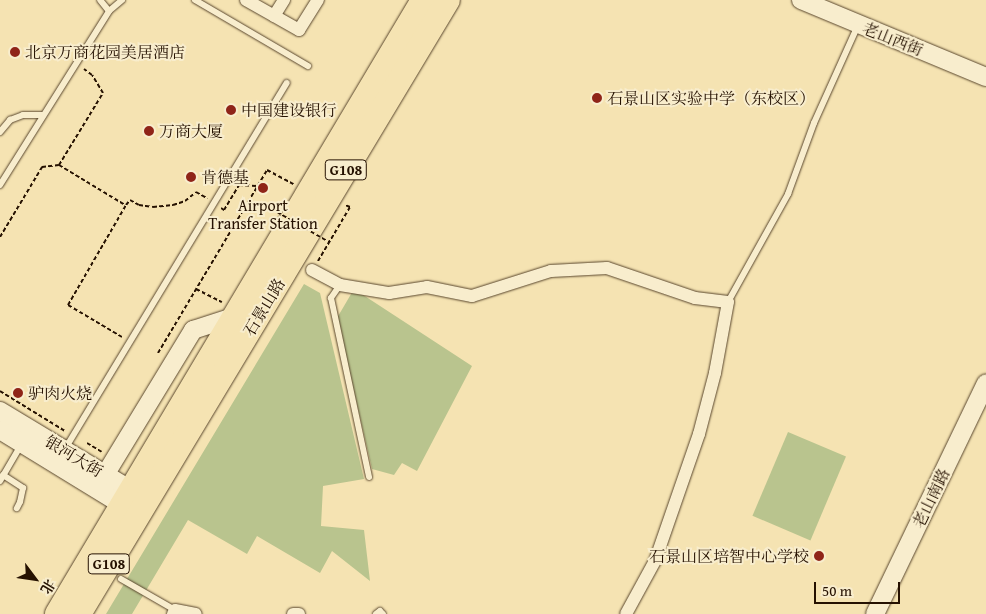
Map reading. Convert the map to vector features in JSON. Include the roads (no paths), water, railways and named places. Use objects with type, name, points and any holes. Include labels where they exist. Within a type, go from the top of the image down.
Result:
[{"type":"highway","name":"石景山路","points":[[79,614],[233,317],[423,0]]},
{"type":"highway","name":"石景山路","points":[[57,614],[135,503],[448,0]]},
{"type":"main road","name":"老山西街","points":[[801,0],[986,77]]},
{"type":"main road","points":[[105,474],[193,330],[233,317]]},
{"type":"main road","name":"老山南路","points":[[875,614],[986,383]]},
{"type":"main road","name":"银河大街","points":[[0,411],[105,474],[135,503]]},
{"type":"main road","name":"银河大街","points":[[0,430],[22,444],[135,503]]},
{"type":"street","points":[[246,0],[299,30],[318,0]]},
{"type":"street","points":[[274,16],[284,0]]},
{"type":"street","points":[[312,270],[340,286],[389,294],[427,286],[472,296],[551,271],[607,268],[695,298],[728,302],[715,373],[699,434],[655,561],[626,614]]},
{"type":"street","points":[[174,612],[196,614]]},
{"type":"street","points":[[293,614],[299,614]]},
{"type":"lane","points":[[100,0],[109,11]]},
{"type":"lane","points":[[1,180],[109,11],[122,0]]},
{"type":"lane","points":[[195,0],[308,66]]},
{"type":"lane","points":[[728,302],[788,194],[814,124],[858,24]]},
{"type":"lane","points":[[64,450],[287,83]]},
{"type":"lane","points":[[0,132],[10,120],[23,115],[43,115]]},
{"type":"lane","points":[[340,286],[331,298],[369,477]]},
{"type":"lane","points":[[17,508],[23,488],[2,478],[22,444]]},
{"type":"lane","points":[[121,579],[174,612]]},
{"type":"lane","points":[[376,614],[380,611],[384,614]]},
{"type":"place","name":"北京万商花园美居酒店","points":[[15,52]]},
{"type":"place","name":"石景山区实验中学（东校区）","points":[[597,98]]},
{"type":"place","name":"中国建设银行","points":[[231,110]]},
{"type":"place","name":"万商大厦","points":[[149,131]]},
{"type":"place","name":"肯德基","points":[[191,177]]},
{"type":"place","name":"Airport Transfer Station","points":[[263,188]]},
{"type":"place","name":"驴肉火烧","points":[[18,393]]},
{"type":"place","name":"石景山区培智中心学校","points":[[819,556]]}]
